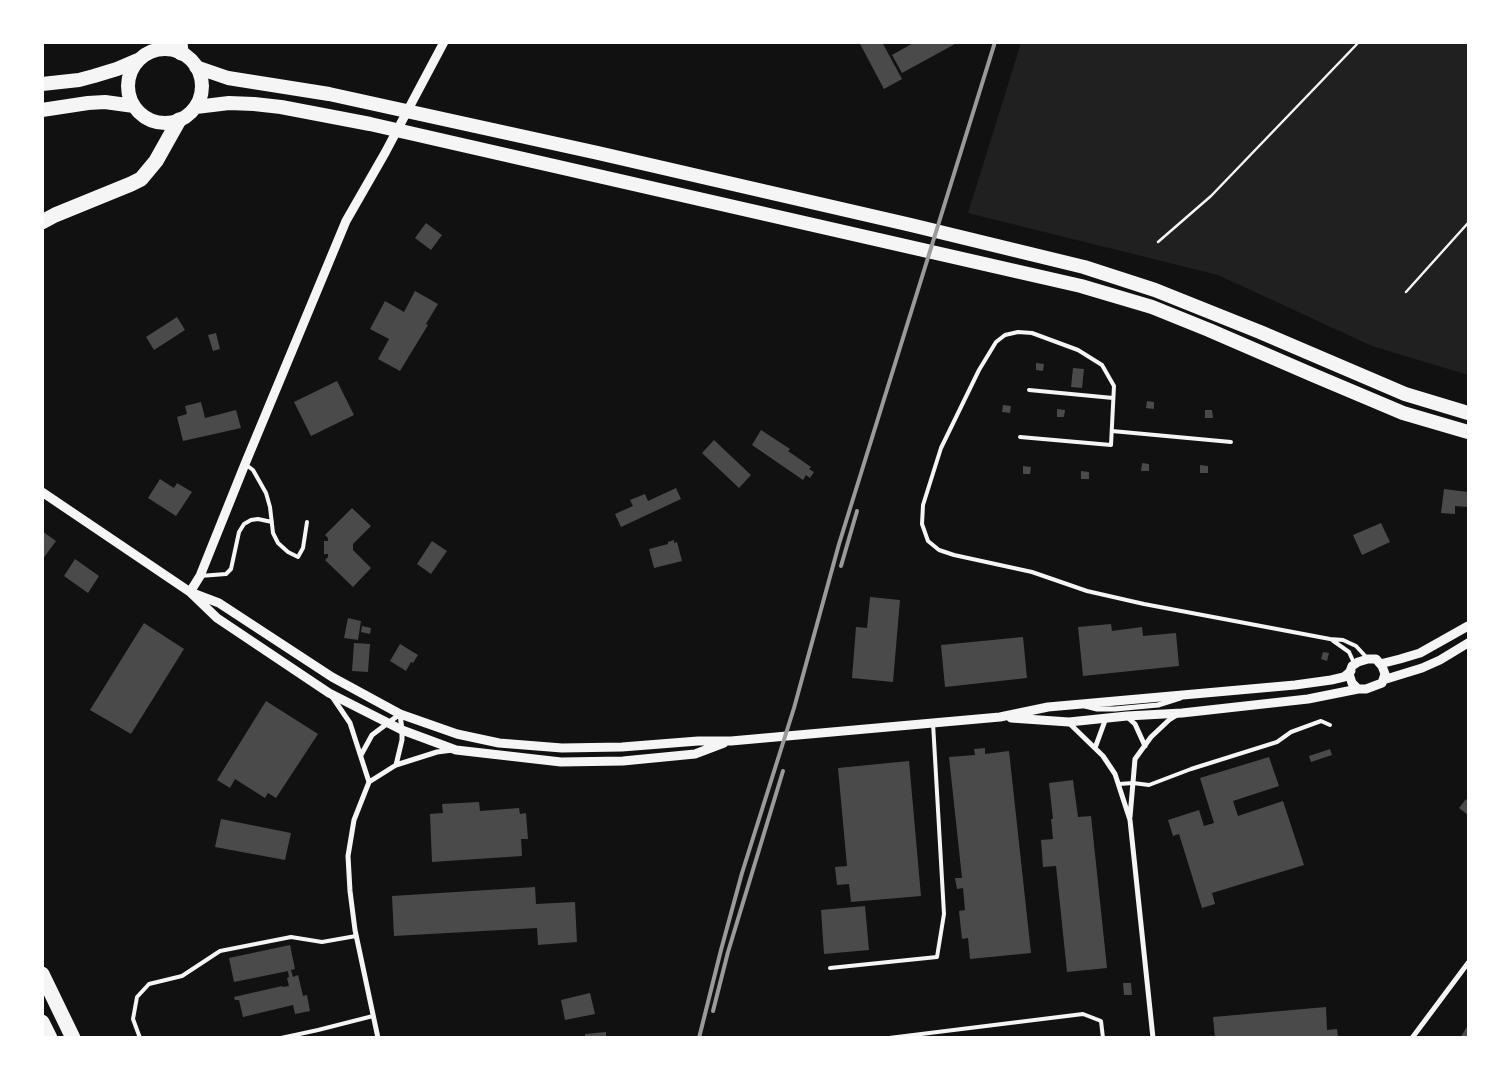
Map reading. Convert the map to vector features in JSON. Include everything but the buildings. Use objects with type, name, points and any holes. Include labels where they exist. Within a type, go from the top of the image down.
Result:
[{"type":"highway","points":[[42,84],[79,80],[117,69],[149,54],[181,48],[196,67],[202,87],[196,107],[186,117],[165,123],[151,120],[134,106],[129,94],[128,81],[133,68],[142,58]]},
{"type":"highway","points":[[196,67],[228,78],[381,104],[911,225],[1084,267],[1155,290],[1260,332],[1405,394],[1468,413]]},
{"type":"highway","points":[[42,110],[105,102],[134,106]]},
{"type":"highway","points":[[196,107],[229,103],[254,104],[281,107],[370,124],[1081,286],[1152,307],[1403,413],[1468,432]]},
{"type":"highway","points":[[42,222],[142,179],[156,161],[179,120]]},
{"type":"highway","points":[[42,974],[73,1038]]},
{"type":"highway","points":[[42,1022],[50,1038]]},
{"type":"street","points":[[190,592],[200,576],[346,221],[385,153],[444,42]]},
{"type":"street","points":[[42,492],[190,592],[217,618],[329,693],[388,724],[456,750]]},
{"type":"street","points":[[190,592],[219,603],[332,677],[400,714],[457,734],[499,743],[562,748],[622,747],[731,740],[1000,717],[1048,707],[1192,695],[1331,680],[1344,677],[1352,667],[1368,659],[1376,659],[1382,666],[1383,680]]},
{"type":"street","points":[[1380,664],[1420,653],[1468,626]]},
{"type":"street","points":[[1000,717],[1068,722],[1182,713],[1308,699],[1377,685],[1382,683],[1383,680],[1422,668],[1440,660],[1468,643]]},
{"type":"street","points":[[1352,667],[1350,674],[1352,683],[1358,689]]},
{"type":"street","points":[[329,693],[350,723],[369,782]]},
{"type":"street","points":[[1080,704],[1097,709],[1115,709],[1158,705],[1192,695]]},
{"type":"street","points":[[1115,709],[1127,716],[1135,724],[1145,746]]},
{"type":"street","points":[[1095,748],[1105,718],[1115,709]]},
{"type":"street","points":[[1130,820],[1136,759],[1151,737],[1169,720],[1182,713]]},
{"type":"street","points":[[361,755],[372,735],[400,714]]},
{"type":"street","points":[[396,765],[402,740],[400,714]]},
{"type":"street","points":[[1068,722],[1103,756],[1115,774],[1130,820],[1154,1038]]},
{"type":"street","points":[[378,1038],[356,936],[348,856],[354,820],[369,782],[396,765],[436,752],[456,750],[561,762],[623,762],[695,754],[731,740]]},
{"type":"street","points":[[1412,1038],[1468,963]]},
{"type":"lane","points":[[1020,437],[1111,445],[1114,386],[1102,365],[1078,350],[1032,333],[1018,332],[1005,334],[996,342],[979,370],[941,448],[923,505],[922,524],[928,541],[939,550],[1032,572],[1087,591],[1144,604],[1343,640],[1356,646],[1368,659]]},
{"type":"lane","points":[[1029,390],[1113,398]]},
{"type":"lane","points":[[1112,431],[1231,442]]},
{"type":"lane","points":[[245,464],[253,470],[266,493],[273,533],[278,544],[298,558],[303,548],[306,522]]},
{"type":"lane","points":[[200,576],[226,574],[231,569],[239,532],[244,524],[258,519],[272,522]]},
{"type":"lane","points":[[1330,639],[1349,652],[1352,667]]},
{"type":"lane","points":[[1119,784],[1149,785],[1191,769],[1277,742],[1291,732],[1321,721],[1330,725]]},
{"type":"lane","points":[[830,968],[937,957],[944,914],[933,723]]},
{"type":"lane","points":[[140,1038],[132,1019],[137,997],[149,984],[182,976],[220,951],[291,937],[322,942],[356,936]]},
{"type":"lane","points":[[889,1038],[1083,1014],[1101,1021],[1103,1038]]},
{"type":"lane","points":[[281,1038],[373,1016]]},
{"type":"path","points":[[1158,242],[1211,196],[1359,42]]},
{"type":"path","points":[[1406,292],[1468,223]]},
{"type":"shaded area","points":[[1021,43],[1468,43],[1468,375],[1372,346],[1218,275],[968,213]]},
{"type":"railway","points":[[699,1038],[742,873],[794,708],[839,544],[995,42]]},
{"type":"railway","points":[[841,566],[857,511]]},
{"type":"railway","points":[[713,1011],[728,952],[783,771]]}]
